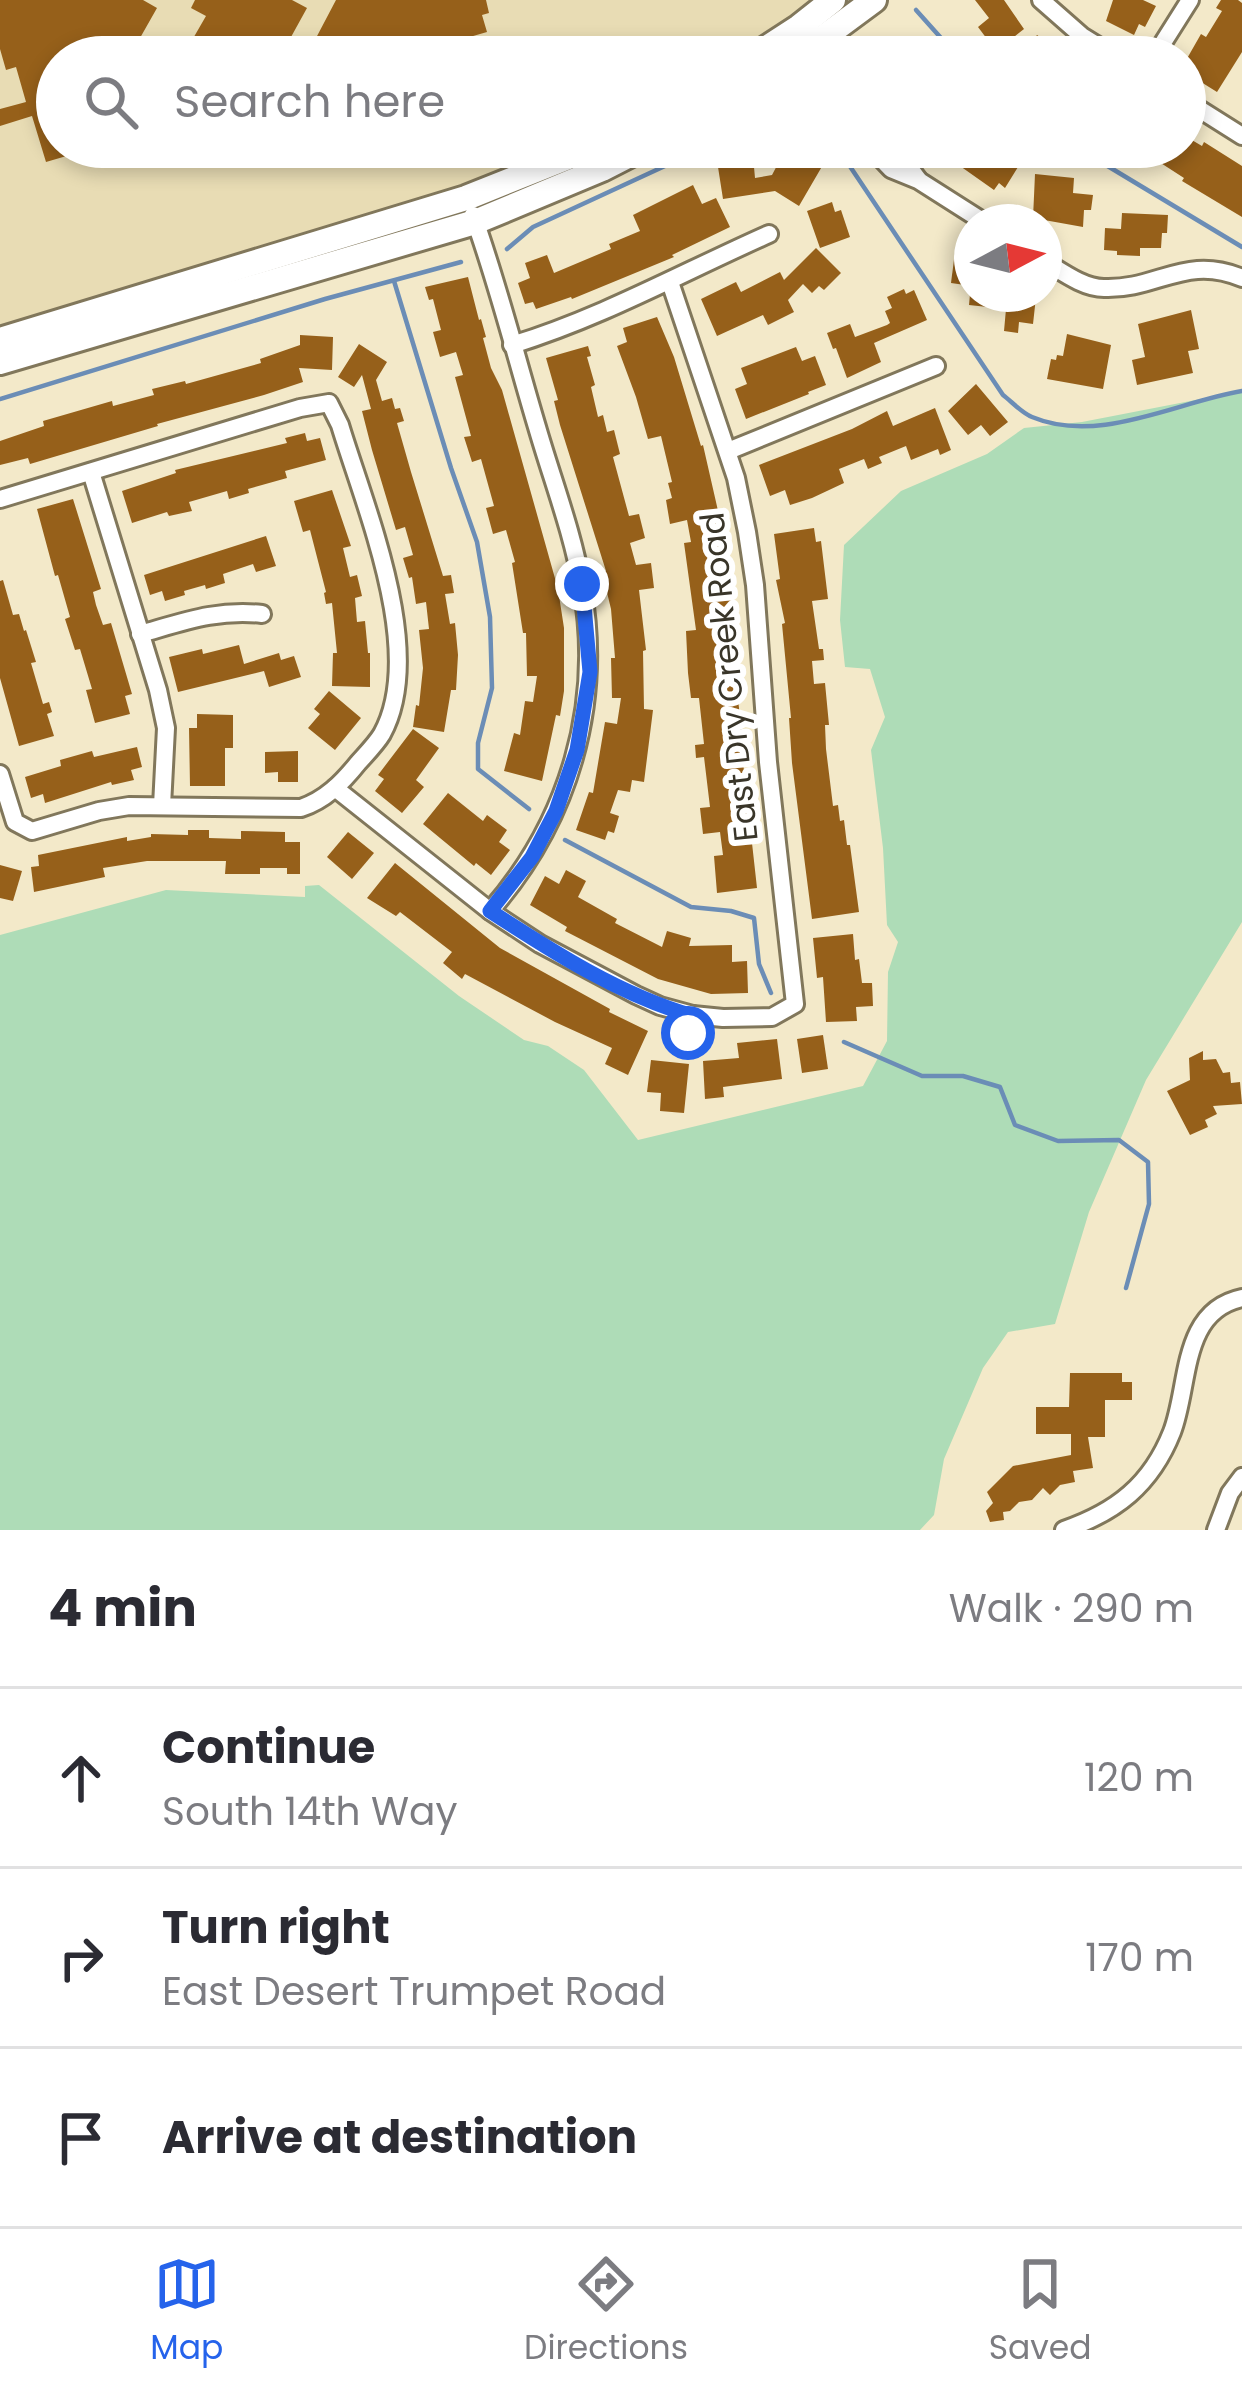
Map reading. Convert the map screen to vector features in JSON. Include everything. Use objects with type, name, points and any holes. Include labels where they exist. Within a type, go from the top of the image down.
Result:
[{"type":"street","points":[[786,36],[833,0]]},
{"type":"street","points":[[832,36],[874,0]]},
{"type":"street","points":[[1041,0],[1082,36]]},
{"type":"street","points":[[1167,36],[1190,0]]},
{"type":"street","points":[[800,27],[805,36]]},
{"type":"street","points":[[1206,113],[1242,136]]},
{"type":"street","points":[[471,210],[552,168]]},
{"type":"street","points":[[0,340],[173,298],[604,168]]},
{"type":"street","points":[[890,168],[955,204]]},
{"type":"street","points":[[909,168],[918,180]]},
{"type":"street","points":[[335,788],[490,911],[532,857],[556,811],[577,750],[590,672],[582,584],[471,210]]},
{"type":"street","points":[[512,345],[565,329],[769,234]]},
{"type":"street","points":[[1062,272],[1099,295],[1205,267],[1242,278]]},
{"type":"street","name":"East Dry Creek Road","points":[[490,911],[540,944],[691,1024],[772,1017],[795,1004],[768,762],[755,585],[736,478],[670,282]]},
{"type":"street","points":[[0,362],[173,298]]},
{"type":"street","points":[[728,452],[936,366]]},
{"type":"street","points":[[0,499],[300,408],[329,404],[340,425],[389,588],[399,672],[382,734],[320,802],[301,808],[163,806],[99,811],[32,831],[15,822],[0,774]]},
{"type":"street","points":[[91,472],[158,690],[166,728],[163,806]]},
{"type":"street","points":[[140,634],[214,613],[262,614]]},
{"type":"street","points":[[1064,1530],[1110,1511],[1151,1472],[1180,1408],[1194,1339],[1215,1310],[1242,1298]]},
{"type":"street","points":[[1216,1530],[1230,1493],[1242,1477]]},
{"type":"shaded area","points":[[0,0],[820,0],[766,36],[36,36],[36,168],[523,168],[0,331]]},
{"type":"green space","points":[[1242,391],[1242,922],[1146,1080],[1089,1212],[1055,1324],[1008,1332],[983,1368],[944,1459],[934,1515],[920,1530],[0,1530],[0,935],[166,890],[305,897],[305,886],[319,885],[459,996],[524,1040],[548,1046],[584,1070],[638,1140],[863,1086],[887,1041],[888,972],[898,942],[887,925],[871,750],[885,717],[870,669],[845,667],[840,620],[844,545],[901,491],[987,454],[1024,428],[1082,422]]},
{"type":"building","points":[[0,0],[143,0],[157,8],[141,36],[36,36],[36,129],[32,116],[0,126],[0,109],[26,102],[16,67],[6,70],[0,49]]},
{"type":"building","points":[[195,0],[292,0],[307,8],[292,36],[194,36],[206,16],[191,8]]},
{"type":"building","points":[[336,0],[486,0],[489,13],[482,15],[487,32],[473,36],[317,36]]},
{"type":"building","points":[[975,0],[1004,0],[1024,29],[1015,36],[985,36],[978,27],[989,18]]},
{"type":"building","points":[[1113,0],[1143,0],[1156,6],[1145,27],[1139,24],[1134,35],[1106,21]]},
{"type":"building","points":[[1221,0],[1242,3],[1242,52],[1217,92],[1206,85],[1206,37],[1222,11],[1216,8]]},
{"type":"building","points":[[1206,143],[1242,166],[1242,217],[1182,181],[1169,168],[1206,168]]},
{"type":"building","points":[[718,168],[754,168],[755,178],[772,175],[776,168],[821,168],[799,206],[775,191],[723,199]]},
{"type":"building","points":[[963,168],[1017,168],[1005,188],[999,183],[994,190]]},
{"type":"building","points":[[1035,174],[1074,178],[1073,193],[1093,195],[1091,210],[1084,210],[1083,227],[1062,223],[1062,204],[1034,204]]},
{"type":"building","points":[[693,185],[702,204],[716,198],[730,227],[674,257],[572,299],[536,309],[533,302],[525,304],[518,283],[530,278],[525,263],[547,255],[554,273],[611,249],[609,244],[640,231],[633,215]]},
{"type":"building","points":[[832,202],[835,212],[841,210],[850,237],[820,248],[807,211]]},
{"type":"building","points":[[1122,213],[1168,215],[1161,248],[1140,248],[1140,256],[1104,250],[1105,228],[1121,229]]},
{"type":"building","points":[[816,248],[841,273],[824,290],[819,286],[812,293],[803,284],[788,300],[794,312],[768,325],[763,315],[717,336],[701,299],[736,282],[741,292],[780,272],[784,280]]},
{"type":"building","points":[[468,277],[558,589],[564,628],[564,691],[542,781],[504,771],[514,733],[520,735],[525,701],[533,702],[537,676],[527,676],[526,633],[506,530],[493,534],[486,508],[494,506],[481,459],[472,462],[464,437],[471,436],[455,377],[463,375],[456,352],[440,357],[433,332],[441,330],[425,287]]},
{"type":"building","points":[[904,289],[906,294],[914,290],[927,320],[874,343],[881,362],[847,378],[827,333],[850,324],[855,337],[887,325],[885,311],[892,308],[887,297]]},
{"type":"building","points":[[1191,310],[1199,349],[1188,351],[1193,373],[1137,385],[1132,360],[1145,357],[1138,324]]},
{"type":"building","points":[[1006,312],[1034,312],[1033,324],[1019,322],[1018,333],[1004,331]]},
{"type":"building","points":[[657,317],[703,445],[724,537],[757,888],[717,893],[714,856],[723,855],[720,832],[703,834],[700,808],[710,807],[704,757],[696,758],[695,745],[704,744],[699,698],[691,698],[688,673],[686,631],[696,630],[684,543],[691,542],[687,520],[670,524],[666,500],[672,498],[668,483],[672,482],[661,436],[648,439],[617,346],[627,342],[623,328]]},
{"type":"building","points":[[1067,334],[1111,345],[1103,389],[1047,379],[1051,359],[1063,356]]},
{"type":"building","points":[[300,335],[333,337],[332,370],[299,368],[303,382],[264,395],[30,464],[28,458],[0,465],[0,441],[44,426],[43,421],[261,363],[260,359],[300,345]]},
{"type":"building","points":[[359,344],[387,362],[376,380],[382,401],[392,398],[395,409],[400,408],[404,421],[397,423],[411,472],[443,576],[451,575],[454,593],[445,594],[450,624],[455,623],[458,655],[456,690],[451,690],[444,732],[413,727],[423,668],[419,630],[429,629],[426,602],[416,604],[403,558],[413,555],[405,527],[396,530],[372,450],[362,411],[371,409],[362,375],[354,387],[338,377]]},
{"type":"building","points":[[588,346],[598,417],[603,415],[607,432],[614,430],[620,454],[613,457],[629,516],[639,514],[645,538],[630,543],[636,565],[651,563],[654,588],[639,590],[646,650],[644,709],[653,710],[644,782],[632,780],[630,792],[618,790],[610,813],[619,816],[614,833],[608,831],[605,840],[576,830],[589,792],[593,793],[605,722],[617,724],[621,698],[612,698],[611,609],[602,572],[606,571],[560,425],[546,358]]},
{"type":"building","points":[[796,347],[802,361],[815,356],[826,385],[746,419],[735,389],[747,384],[741,368]]},
{"type":"building","points":[[976,384],[1008,422],[990,436],[981,425],[968,435],[948,411]]},
{"type":"building","points":[[935,408],[951,450],[940,455],[938,449],[911,460],[906,446],[879,457],[882,463],[868,469],[864,459],[839,469],[844,483],[812,498],[790,505],[785,490],[770,496],[759,465],[887,411],[893,426]]},
{"type":"building","points":[[305,433],[307,441],[320,438],[326,460],[285,471],[287,478],[248,489],[249,493],[229,499],[227,491],[189,502],[192,511],[169,516],[167,512],[132,523],[122,491],[175,470],[287,443],[285,438]]},
{"type":"building","points":[[332,490],[351,546],[343,548],[350,577],[357,575],[362,596],[355,598],[357,622],[365,621],[370,687],[332,686],[333,653],[337,653],[332,603],[326,604],[310,530],[303,532],[294,501]]},
{"type":"building","points":[[73,499],[101,589],[93,592],[96,605],[103,625],[111,623],[132,694],[125,696],[130,714],[95,723],[86,690],[92,689],[65,619],[70,617],[37,509]]},
{"type":"building","points":[[814,528],[816,542],[821,541],[828,599],[812,601],[824,660],[812,661],[814,684],[825,683],[833,806],[838,805],[840,821],[844,820],[859,912],[812,919],[792,763],[785,623],[776,580],[780,579],[774,534]]},
{"type":"building","points":[[266,536],[276,566],[256,572],[253,564],[223,574],[225,583],[184,591],[185,595],[165,601],[162,591],[150,595],[144,575]]},
{"type":"building","points":[[3,580],[13,615],[19,614],[26,630],[43,704],[49,702],[52,712],[47,714],[54,736],[19,746],[0,678]]},
{"type":"building","points":[[239,645],[244,664],[279,653],[281,660],[294,656],[301,677],[269,687],[264,671],[178,692],[169,657]]},
{"type":"building","points":[[329,691],[361,718],[335,750],[308,728],[320,714],[314,709]]},
{"type":"building","points":[[197,714],[233,715],[233,748],[225,748],[225,786],[190,786],[189,728],[197,728]]},
{"type":"building","points":[[413,729],[439,748],[416,780],[424,787],[402,813],[375,791],[384,779],[378,775]]},
{"type":"building","points":[[137,747],[142,767],[131,770],[134,780],[111,782],[45,803],[43,794],[31,798],[25,777],[61,766],[60,760]]},
{"type":"building","points":[[298,751],[298,782],[278,782],[278,772],[265,773],[265,752]]},
{"type":"building","points":[[448,793],[483,821],[487,815],[507,830],[499,842],[510,850],[491,875],[423,824]]},
{"type":"building","points":[[188,830],[209,830],[209,838],[241,839],[241,831],[285,832],[285,842],[300,842],[300,874],[287,874],[287,868],[260,868],[260,874],[225,874],[226,861],[147,861],[103,868],[105,877],[34,892],[31,867],[39,866],[38,855],[127,837],[127,841],[151,834],[188,835]]},
{"type":"building","points":[[348,832],[374,853],[352,879],[327,857]]},
{"type":"building","points":[[395,863],[500,948],[648,1031],[628,1075],[605,1064],[612,1048],[465,974],[462,979],[443,963],[452,952],[400,912],[396,916],[367,898]]},
{"type":"building","points":[[0,865],[22,871],[13,901],[0,898]]},
{"type":"building","points":[[566,870],[586,881],[578,897],[662,947],[667,931],[691,938],[689,946],[732,945],[732,962],[747,961],[748,993],[711,994],[658,979],[565,931],[567,927],[530,905],[545,876],[559,884]]},
{"type":"building","points":[[853,934],[862,983],[872,983],[873,1006],[856,1007],[857,1021],[826,1022],[823,977],[817,978],[813,938]]},
{"type":"building","points":[[823,1035],[828,1069],[802,1073],[797,1039]]},
{"type":"building","points":[[777,1039],[782,1079],[723,1087],[724,1097],[705,1099],[703,1061],[739,1058],[737,1043]]},
{"type":"building","points":[[1203,1051],[1203,1060],[1216,1059],[1223,1073],[1230,1072],[1231,1083],[1240,1082],[1242,1104],[1213,1106],[1217,1114],[1205,1120],[1208,1127],[1190,1135],[1167,1091],[1190,1080],[1189,1058]]},
{"type":"building","points":[[651,1060],[689,1064],[684,1113],[660,1111],[661,1093],[647,1092]]},
{"type":"building","points":[[1070,1373],[1122,1373],[1122,1382],[1132,1382],[1132,1400],[1105,1400],[1105,1437],[1088,1437],[1093,1468],[1073,1471],[1075,1482],[1060,1485],[1050,1495],[1043,1488],[1032,1500],[1003,1512],[1004,1520],[990,1522],[986,1511],[993,1503],[987,1492],[1013,1466],[1071,1455],[1071,1434],[1036,1434],[1036,1407],[1069,1407]]},
{"type":"waterway","points":[[916,10],[939,36]]},
{"type":"waterway","points":[[507,249],[533,227],[661,168]]},
{"type":"waterway","points":[[851,168],[1003,395],[1028,415],[1058,424],[1110,424],[1242,391]]},
{"type":"waterway","points":[[1111,168],[1242,247]]},
{"type":"waterway","points":[[0,399],[461,262]]},
{"type":"waterway","points":[[394,281],[477,542],[490,617],[492,688],[478,743],[478,769],[529,809]]},
{"type":"waterway","points":[[565,840],[691,907],[754,918],[759,964],[771,993]]},
{"type":"waterway","points":[[844,1042],[922,1076],[963,1076],[1000,1087],[1015,1125],[1058,1141],[1119,1140],[1148,1162],[1149,1204],[1126,1288]]},
{"type":"route","points":[[582,584],[590,672],[577,750],[556,811],[532,857],[490,911],[540,944],[636,995],[693,1016],[688,1033]]}]
